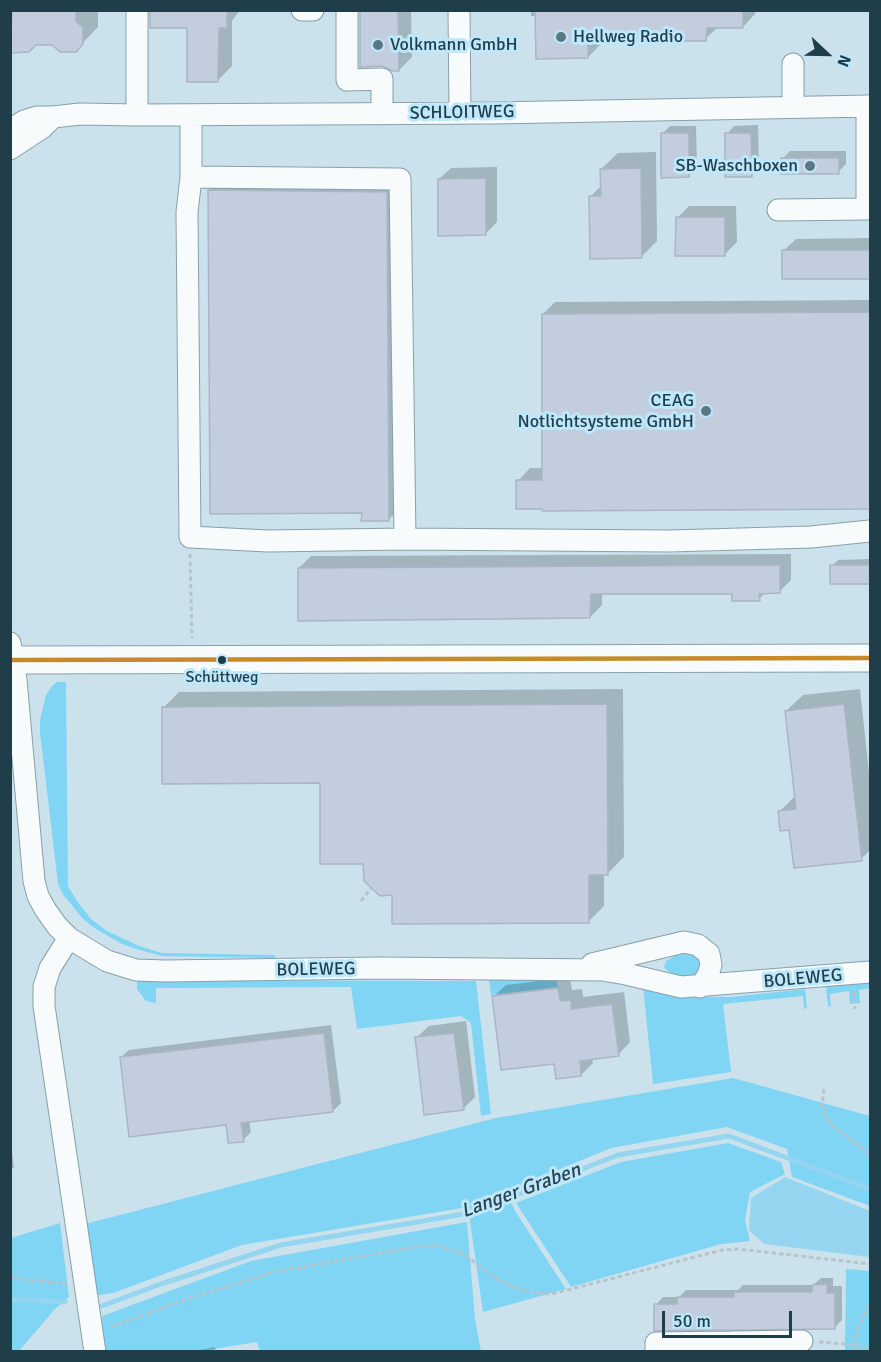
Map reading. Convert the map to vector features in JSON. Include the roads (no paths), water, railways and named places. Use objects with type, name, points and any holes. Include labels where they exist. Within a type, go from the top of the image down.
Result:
[{"type":"main road","points":[[11,655],[192,660],[870,658]]},
{"type":"street","points":[[137,10],[137,116]]},
{"type":"street","points":[[302,10],[313,10]]},
{"type":"street","points":[[347,10],[347,80],[382,79],[382,114]]},
{"type":"street","points":[[459,10],[460,113]]},
{"type":"street","points":[[793,64],[793,107]]},
{"type":"street","points":[[778,210],[869,210],[869,106]]},
{"type":"street","name":"SCHLOITWEG","points":[[10,130],[24,121],[37,117],[80,114],[137,116],[382,114],[869,106]]},
{"type":"street","points":[[191,115],[191,177],[187,212],[190,537],[268,541],[405,539],[670,541],[811,537],[870,531]]},
{"type":"street","points":[[10,149],[42,128],[54,117]]},
{"type":"street","points":[[191,177],[400,179],[405,539]]},
{"type":"street","name":"BOLEWEG","points":[[11,655],[16,680],[34,881],[45,909],[57,926],[69,938],[107,962],[136,970],[165,971],[378,968],[603,970],[681,987],[870,972]]},
{"type":"street","points":[[69,938],[50,968],[44,987],[47,1028],[94,1343]]},
{"type":"street","name":"BOLEWEG","points":[[571,969],[684,942],[698,945],[709,954],[711,965],[708,975],[699,987]]},
{"type":"street","points":[[656,1352],[656,1342],[732,1347],[802,1341]]},
{"type":"waterway","name":"Langer Graben","points":[[102,1306],[281,1245],[470,1213],[618,1155],[729,1136],[867,1188]]},
{"type":"waterway","name":"Langer Graben","points":[[10,1299],[65,1302]]},
{"type":"place","name":"Hellweg Radio","points":[[561,37]]},
{"type":"place","name":"Volkmann GmbH","points":[[378,45]]},
{"type":"place","name":"SB-Waschboxen","points":[[810,166]]},
{"type":"place","name":"CEAG Notlichtsysteme GmbH","points":[[706,411]]},
{"type":"place","name":"Schüttweg","points":[[222,660]]}]
